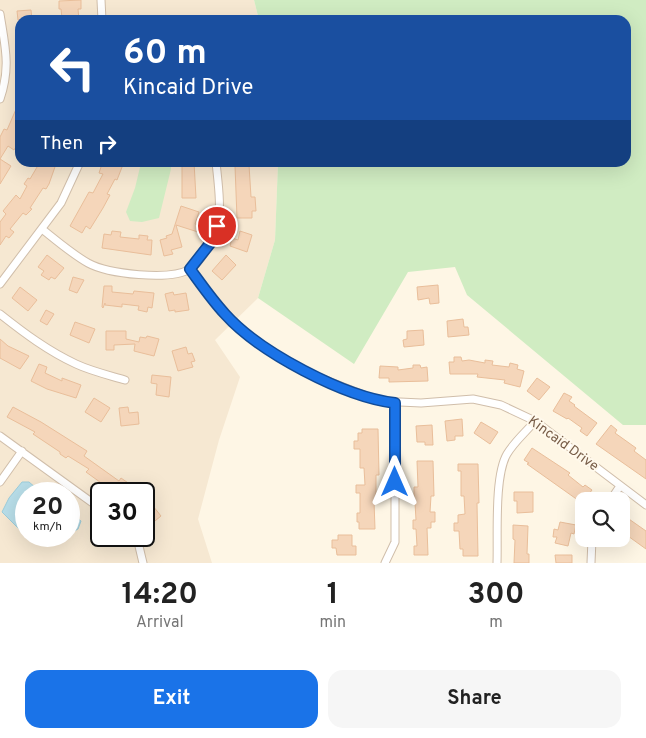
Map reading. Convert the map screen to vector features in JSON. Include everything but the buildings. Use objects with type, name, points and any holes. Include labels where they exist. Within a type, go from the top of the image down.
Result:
[{"type":"street","points":[[101,0],[102,15]]},
{"type":"street","points":[[0,14],[7,72],[0,99]]},
{"type":"street","points":[[0,284],[61,203],[78,167]]},
{"type":"street","points":[[42,229],[87,263],[103,269],[155,276],[190,269],[212,241],[217,226],[219,211],[216,167]]},
{"type":"street","name":"Kincaid Drive","points":[[190,269],[226,316],[256,342],[310,374],[379,401],[421,403],[473,399],[501,405],[534,421],[646,505]]},
{"type":"street","points":[[0,314],[33,340],[62,356],[92,370],[124,380]]},
{"type":"street","points":[[385,563],[396,542],[395,403]]},
{"type":"street","points":[[497,563],[501,467],[507,453],[534,421]]},
{"type":"street","points":[[0,436],[90,501]]},
{"type":"street","points":[[0,482],[22,451]]},
{"type":"street","points":[[616,492],[620,486]]},
{"type":"street","points":[[139,547],[143,563]]},
{"type":"street","points":[[591,563],[592,547]]},
{"type":"shaded area","points":[[0,0],[254,0],[258,15],[15,15],[15,167],[278,167],[275,240],[258,298],[215,340],[240,377],[219,440],[198,519],[212,563],[0,563]]},
{"type":"green space","points":[[254,0],[646,0],[646,425],[623,425],[467,295],[455,267],[408,272],[354,364],[258,298],[275,240],[278,167],[631,167],[631,15],[258,15]]},
{"type":"green space","points":[[140,167],[171,167],[159,218],[142,222],[130,221],[126,212]]},
{"type":"water","points":[[15,491],[15,525],[2,512]]},
{"type":"route","points":[[217,226],[212,241],[190,269],[226,316],[256,342],[310,374],[349,391],[379,401],[395,403],[395,482]]}]
